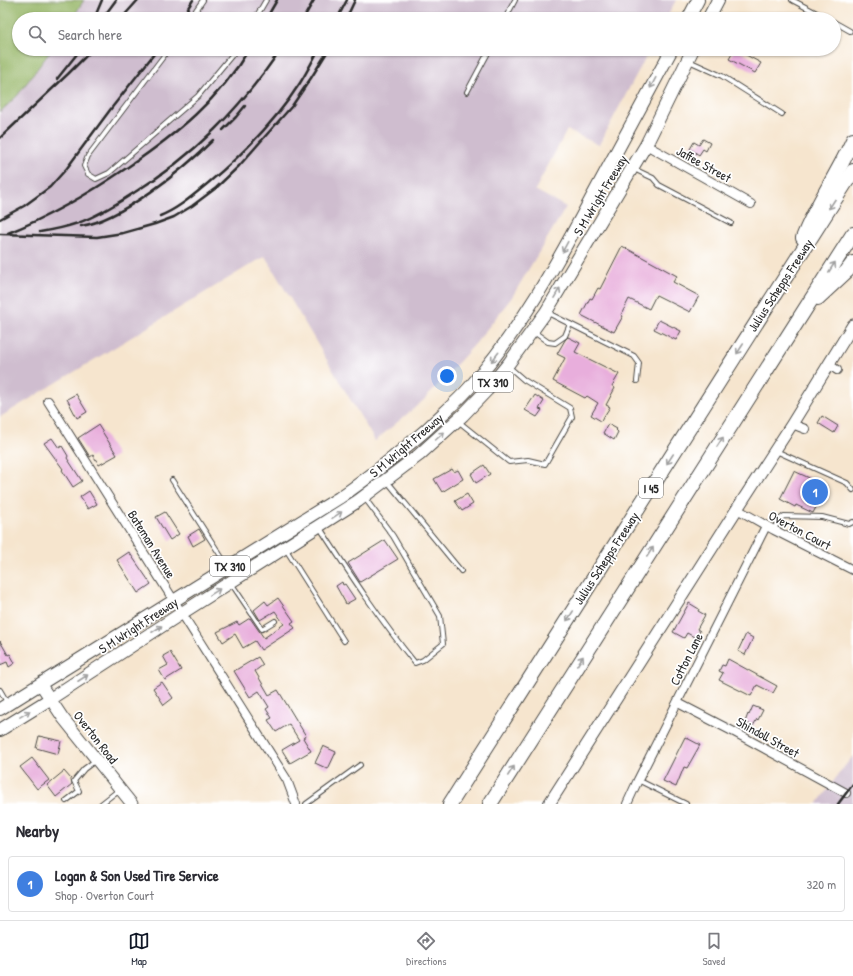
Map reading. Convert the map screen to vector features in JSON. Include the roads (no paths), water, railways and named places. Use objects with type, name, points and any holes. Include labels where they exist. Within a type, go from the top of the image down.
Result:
[{"type":"highway","points":[[792,267],[811,217],[831,184],[853,140]]},
{"type":"highway","name":"Julius Schepps Freeway","points":[[450,804],[853,171]]},
{"type":"highway","name":"I 45","points":[[490,804],[853,234]]},
{"type":"highway","points":[[804,311],[847,271],[853,263]]},
{"type":"main road","points":[[692,12],[698,0]]},
{"type":"main road","points":[[712,12],[718,0]]},
{"type":"main road","name":"S M Wright Freeway","points":[[4,707],[364,480],[401,451],[469,388],[514,332],[556,264],[668,56]]},
{"type":"main road","name":"S M Wright Freeway","points":[[0,730],[364,496],[425,450],[457,420],[487,390],[507,366],[546,312],[646,145],[689,56]]},
{"type":"main road","points":[[549,804],[736,509],[792,424],[832,367],[853,325]]},
{"type":"main road","name":"Overton Road","points":[[41,684],[50,699],[132,804]]},
{"type":"street","name":"Jaffee Street","points":[[646,145],[751,204]]},
{"type":"street","name":"Bateman Avenue","points":[[48,401],[287,780],[296,804]]},
{"type":"street","points":[[792,424],[805,429]]},
{"type":"street","name":"Overton Court","points":[[736,509],[853,570]]},
{"type":"street","name":"Cotton Lane","points":[[627,804],[678,702],[770,528]]},
{"type":"street","name":"Shindoll Street","points":[[678,702],[846,794]]},
{"type":"lane","points":[[195,12],[203,0]]},
{"type":"lane","points":[[259,12],[266,0]]},
{"type":"lane","points":[[509,12],[515,0]]},
{"type":"lane","points":[[792,0],[815,12]]},
{"type":"lane","points":[[841,26],[850,31]]},
{"type":"lane","points":[[164,56],[88,156],[84,166],[88,174],[96,179],[108,173],[198,96],[231,56]]},
{"type":"lane","points":[[467,92],[486,56]]},
{"type":"lane","points":[[687,60],[722,76],[782,114]]},
{"type":"lane","points":[[632,168],[653,178],[659,185],[731,223]]},
{"type":"lane","points":[[546,312],[634,356],[639,363],[637,381]]},
{"type":"lane","points":[[533,331],[548,342],[555,343],[565,336],[570,324]]},
{"type":"lane","points":[[457,420],[509,462],[528,460],[545,464],[572,417],[570,408],[524,380],[507,366]]},
{"type":"lane","points":[[775,451],[847,482],[853,490]]},
{"type":"lane","points":[[172,480],[228,567]]},
{"type":"lane","points":[[386,480],[461,571]]},
{"type":"lane","points":[[319,526],[345,567],[392,635],[415,663],[423,660],[443,644],[440,616],[393,536],[364,496]]},
{"type":"lane","points":[[770,528],[784,516],[822,517],[849,524],[853,522]]},
{"type":"lane","points":[[285,548],[344,640]]},
{"type":"lane","points":[[230,582],[262,629],[275,621]]},
{"type":"lane","points":[[0,690],[4,707]]},
{"type":"lane","points":[[66,801],[79,791],[74,781],[84,769],[97,760]]},
{"type":"lane","points":[[306,804],[360,766]]},
{"type":"lane","points":[[638,780],[686,804]]},
{"type":"lane","points":[[101,804],[120,789]]},
{"type":"railway","points":[[97,12],[102,0]]},
{"type":"railway","points":[[107,12],[116,0]]},
{"type":"railway","points":[[127,12],[138,0]]},
{"type":"railway","points":[[185,12],[193,0]]},
{"type":"railway","points":[[270,12],[277,0]]},
{"type":"railway","points":[[307,12],[314,0]]},
{"type":"railway","points":[[341,12],[347,0]]},
{"type":"railway","points":[[349,12],[355,0]]},
{"type":"railway","points":[[57,79],[75,56]]},
{"type":"railway","points":[[0,138],[86,56]]},
{"type":"railway","points":[[0,219],[24,206],[50,187],[67,168],[152,56]]},
{"type":"railway","points":[[8,233],[55,212],[85,195],[146,155],[179,129],[210,100],[244,56]]},
{"type":"railway","points":[[40,232],[73,224],[99,214],[155,179],[196,147],[214,130],[249,92],[276,56]]},
{"type":"railway","points":[[160,216],[179,206],[196,193],[220,173],[257,137],[280,111],[303,79],[315,56]]},
{"type":"railway","points":[[0,234],[97,237],[123,233],[174,217],[216,188],[239,166],[292,106],[325,56]]},
{"type":"railway","points":[[223,130],[245,106]]},
{"type":"railway","points":[[81,226],[97,222],[133,204],[186,165],[213,140]]},
{"type":"railway","points":[[838,804],[853,784]]},
{"type":"place","name":"Logan & Son Used Tire Service","points":[[815,492]]}]
